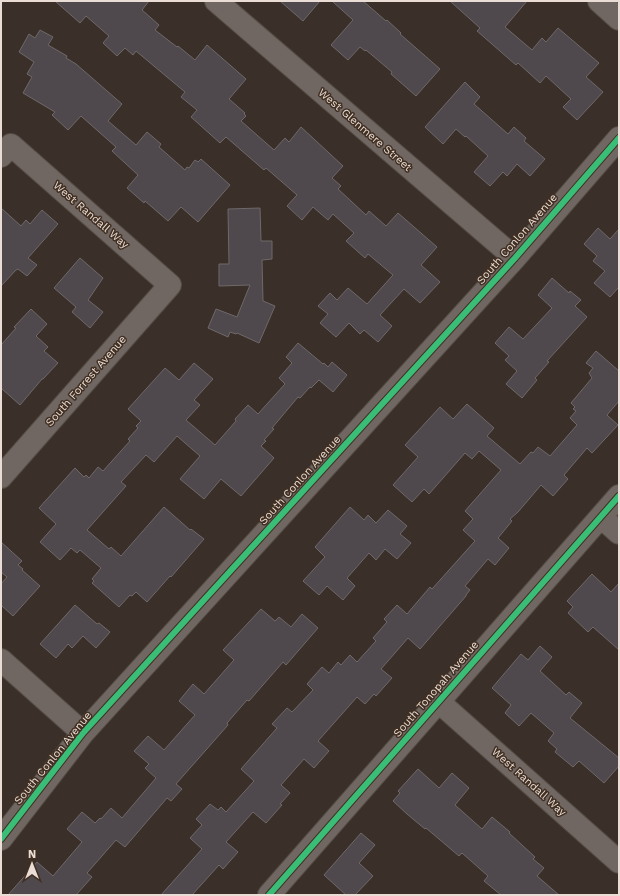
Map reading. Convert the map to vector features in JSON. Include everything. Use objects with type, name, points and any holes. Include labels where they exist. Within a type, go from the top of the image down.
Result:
[{"type":"street","name":"West Glenmere Street","points":[[216,1],[515,258]]},
{"type":"street","points":[[599,1],[619,19]]},
{"type":"street","name":"South Conlon Avenue","points":[[1,839],[83,733],[515,258],[619,138]]},
{"type":"street","name":"West Randall Way","points":[[6,150],[170,285]]},
{"type":"street","name":"South Forrest Avenue","points":[[1,477],[170,285]]},
{"type":"street","name":"South Tonopah Avenue","points":[[271,894],[619,496]]},
{"type":"street","points":[[601,516],[619,533]]},
{"type":"street","points":[[1,660],[83,733]]},
{"type":"street","name":"West Randall Way","points":[[439,702],[619,862]]},
{"type":"building","points":[[55,1],[149,1],[142,10],[159,25],[155,30],[195,60],[207,45],[246,79],[229,99],[245,113],[244,114],[246,116],[241,121],[274,150],[285,138],[289,142],[301,127],[343,166],[332,178],[341,186],[338,189],[366,215],[369,211],[386,226],[398,213],[437,247],[421,265],[440,282],[420,303],[404,289],[380,315],[392,326],[378,342],[364,330],[360,334],[349,323],[336,337],[320,323],[328,314],[318,306],[330,293],[337,300],[348,288],[367,304],[393,275],[368,254],[365,258],[346,241],[354,233],[333,214],[328,220],[313,207],[302,220],[287,206],[297,195],[266,168],[264,170],[226,137],[220,143],[191,117],[197,110],[181,97],[185,92],[136,51],[133,55],[125,48],[117,56],[103,43],[109,36],[86,16],[80,23]]},
{"type":"building","points":[[280,1],[320,1],[303,21]]},
{"type":"building","points":[[332,1],[363,1],[386,21],[387,20],[401,33],[400,34],[440,69],[416,96],[391,74],[392,72],[366,50],[365,51],[360,47],[348,60],[331,45],[353,20]]},
{"type":"building","points":[[450,1],[527,1],[505,27],[532,50],[542,38],[546,42],[558,28],[599,63],[586,77],[603,92],[577,120],[563,107],[571,99],[546,76],[540,83],[518,63],[516,65],[477,31],[480,28]]},
{"type":"building","points":[[40,30],[53,37],[48,45],[67,56],[66,58],[76,64],[122,104],[108,121],[136,145],[147,132],[161,144],[159,147],[185,170],[187,167],[189,168],[195,160],[198,162],[201,159],[230,185],[198,222],[181,207],[168,221],[127,188],[138,175],[112,151],[116,147],[81,116],[68,130],[52,115],[55,112],[23,93],[32,77],[27,74],[34,62],[19,52],[29,34],[35,38]]},
{"type":"building","points":[[465,82],[480,97],[474,104],[508,134],[514,127],[526,138],[524,141],[545,159],[530,176],[517,164],[507,176],[503,172],[490,186],[474,172],[488,156],[466,136],[465,137],[456,129],[443,144],[425,127]]},
{"type":"building","points":[[1,208],[21,226],[26,220],[30,224],[42,210],[58,224],[28,258],[37,265],[27,276],[18,269],[1,286]]},
{"type":"building","points":[[260,208],[261,241],[272,241],[272,259],[262,260],[263,301],[275,306],[259,343],[237,333],[230,332],[228,337],[208,328],[216,309],[237,317],[250,285],[219,286],[219,264],[229,264],[228,209]]},
{"type":"building","points":[[598,228],[610,239],[619,229],[619,287],[610,297],[594,283],[605,271],[593,261],[597,256],[584,244]]},
{"type":"building","points":[[80,258],[103,278],[88,300],[103,312],[90,328],[72,312],[76,307],[54,288]]},
{"type":"building","points":[[552,278],[569,293],[570,291],[581,300],[575,306],[587,317],[547,361],[549,362],[535,378],[537,380],[522,398],[506,384],[517,371],[505,360],[509,356],[495,343],[509,327],[523,339],[552,308],[538,295]]},
{"type":"building","points":[[31,309],[47,324],[36,336],[48,347],[44,351],[58,363],[20,405],[1,388],[1,345],[16,328],[14,327]]},
{"type":"building","points":[[298,343],[323,364],[324,363],[328,367],[332,362],[347,375],[333,392],[319,380],[300,398],[298,397],[272,428],[274,429],[264,440],[266,441],[261,446],[274,458],[241,496],[221,479],[204,499],[180,479],[200,456],[177,436],[154,462],[146,455],[121,482],[126,486],[87,530],[109,549],[111,547],[121,556],[164,507],[190,530],[191,529],[204,539],[147,602],[136,592],[132,596],[130,595],[119,607],[92,583],[94,581],[92,579],[101,568],[80,550],[77,553],[71,548],[60,560],[40,542],[56,524],[39,508],[75,468],[84,477],[86,475],[89,478],[98,467],[103,471],[130,441],[128,439],[138,428],[136,426],[141,421],[128,409],[165,368],[179,380],[194,363],[213,379],[194,400],[200,405],[186,420],[215,445],[248,405],[258,414],[285,384],[279,378],[292,363],[286,357]]},
{"type":"building","points":[[596,351],[619,371],[619,401],[607,415],[618,425],[592,453],[587,448],[564,475],[568,479],[553,496],[541,485],[510,519],[512,521],[498,538],[509,548],[495,565],[488,559],[465,586],[470,590],[466,596],[420,649],[408,638],[381,669],[392,678],[376,696],[374,694],[365,704],[357,697],[318,741],[329,751],[314,768],[304,759],[281,785],[290,793],[280,804],[282,805],[266,823],[253,812],[226,842],[238,852],[223,869],[219,865],[192,895],[161,895],[202,849],[190,838],[202,825],[196,819],[210,804],[218,810],[221,807],[226,812],[254,781],[241,769],[277,728],[272,724],[287,708],[292,712],[313,690],[307,684],[322,667],[329,673],[338,662],[341,665],[350,655],[357,662],[376,641],[373,638],[387,622],[384,619],[397,605],[407,614],[430,587],[432,589],[475,541],[463,530],[473,519],[465,511],[501,470],[479,451],[472,459],[465,453],[429,494],[424,489],[412,502],[393,485],[418,457],[405,445],[440,407],[453,419],[467,404],[494,428],[487,436],[520,464],[538,447],[550,456],[577,425],[570,418],[576,411],[573,409],[575,407],[571,403],[592,378],[589,373],[593,368],[586,363]]},
{"type":"building","points":[[350,507],[364,520],[368,515],[376,523],[388,510],[407,526],[400,534],[411,543],[397,559],[385,549],[376,560],[369,553],[347,578],[355,586],[343,600],[327,586],[319,595],[303,581],[325,557],[315,547]]},
{"type":"building","points":[[1,542],[22,561],[18,565],[40,586],[13,616],[1,605],[1,584],[7,577],[1,572]]},
{"type":"building","points":[[592,574],[611,592],[619,583],[619,650],[593,627],[588,632],[568,613],[573,607],[567,601]]},
{"type":"building","points":[[75,605],[97,624],[99,623],[110,632],[96,648],[83,636],[72,648],[68,644],[56,658],[40,644]]},
{"type":"building","points":[[261,609],[275,621],[279,617],[291,627],[302,614],[318,628],[286,665],[283,662],[249,701],[247,700],[227,723],[228,725],[176,784],[182,789],[171,801],[167,798],[125,847],[116,840],[87,873],[92,877],[76,895],[8,895],[37,862],[53,876],[82,842],[67,829],[82,812],[95,823],[111,808],[122,818],[156,778],[145,768],[149,764],[134,751],[148,736],[164,750],[195,715],[179,701],[193,684],[204,694],[234,660],[223,650]]},
{"type":"building","points":[[540,646],[552,657],[540,671],[566,695],[569,692],[582,703],[570,718],[619,758],[619,766],[604,783],[579,761],[573,767],[555,752],[557,749],[548,741],[554,733],[531,713],[519,726],[505,713],[511,705],[492,688],[521,654],[528,660]]},
{"type":"building","points":[[418,769],[439,788],[452,773],[469,788],[455,805],[482,829],[492,817],[510,832],[509,833],[535,857],[533,859],[544,868],[537,876],[559,895],[501,895],[484,881],[488,876],[462,853],[459,856],[407,814],[393,801],[400,793],[398,791]]},
{"type":"building","points":[[361,833],[375,845],[359,863],[373,876],[355,895],[346,895],[324,875]]},
{"type":"cycle path","points":[[1,839],[83,733],[515,258],[619,138]]},
{"type":"cycle path","points":[[269,895],[619,496]]}]
